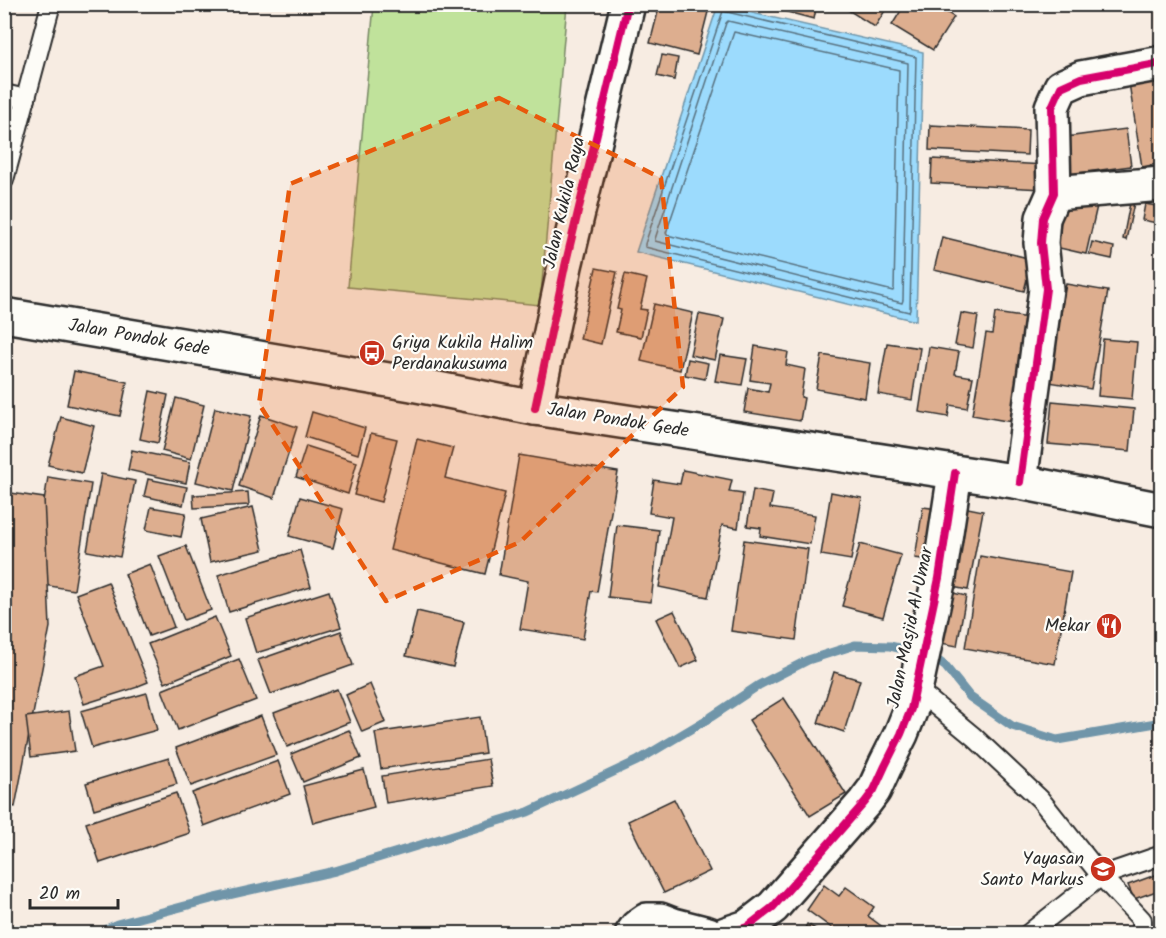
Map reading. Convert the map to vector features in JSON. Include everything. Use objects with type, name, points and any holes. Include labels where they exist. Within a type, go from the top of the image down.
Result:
[{"type":"street","name":"Jalan Kukila Raya","points":[[535,408],[565,266],[628,4]]},
{"type":"street","points":[[1020,482],[1046,289],[1041,243],[1043,218],[1054,193],[1052,107],[1061,87],[1081,78],[1161,63]]},
{"type":"street","points":[[1054,193],[1161,184]]},
{"type":"street","name":"Jalan Pondok Gede","points":[[4,315],[412,384],[535,408],[1020,482],[1161,510]]},
{"type":"street","name":"Jalan Masjid Al Umar","points":[[726,933],[747,927],[773,907],[874,790],[911,709],[932,616],[956,473]]},
{"type":"street","points":[[632,933],[647,920],[660,920],[708,933]]},
{"type":"lane","points":[[4,180],[51,4]]},
{"type":"lane","points":[[4,94],[26,99]]},
{"type":"lane","points":[[918,677],[974,737],[1040,799],[1101,876],[1142,920],[1142,933]]},
{"type":"lane","points":[[1028,933],[1101,876],[1161,855]]},
{"type":"highlighted area","points":[[499,98],[661,178],[683,387],[520,542],[386,601],[259,404],[290,184]]},
{"type":"green space","points":[[374,5],[567,5],[540,305],[348,287]]},
{"type":"water","points":[[718,5],[923,52],[916,321],[636,252]]},
{"type":"building","points":[[660,4],[710,4],[697,55],[650,43]]},
{"type":"building","points":[[757,4],[817,4],[814,19]]},
{"type":"building","points":[[847,4],[889,4],[875,27],[845,8]]},
{"type":"building","points":[[905,4],[934,4],[954,17],[933,50],[892,25]]},
{"type":"building","points":[[662,55],[678,58],[674,80],[657,76]]},
{"type":"building","points":[[1162,65],[1162,163],[1142,167],[1127,70]]},
{"type":"building","points":[[930,125],[1028,130],[1027,155],[929,150]]},
{"type":"building","points":[[1126,129],[1131,166],[1071,174],[1066,137]]},
{"type":"building","points":[[932,159],[1045,165],[1043,189],[931,183]]},
{"type":"building","points":[[1066,200],[1097,206],[1086,254],[1055,247]]},
{"type":"building","points":[[1130,203],[1134,203],[1126,240],[1123,239]]},
{"type":"building","points":[[1145,204],[1162,207],[1162,224],[1142,220]]},
{"type":"building","points":[[942,237],[1032,259],[1024,291],[934,270]]},
{"type":"building","points":[[1092,242],[1114,247],[1112,259],[1089,254]]},
{"type":"building","points":[[596,268],[617,272],[601,344],[580,339]]},
{"type":"building","points":[[625,274],[647,279],[640,309],[647,310],[641,337],[616,332],[621,310],[617,309]]},
{"type":"building","points":[[1066,284],[1108,291],[1091,389],[1049,382]]},
{"type":"building","points":[[654,304],[693,313],[680,370],[641,361]]},
{"type":"building","points":[[961,313],[978,316],[973,348],[955,345]]},
{"type":"building","points":[[995,313],[1029,318],[1018,423],[972,415],[986,333],[992,334]]},
{"type":"building","points":[[699,314],[724,319],[715,360],[690,355]]},
{"type":"building","points":[[1155,335],[1162,335],[1162,356],[1154,355]]},
{"type":"building","points":[[1103,339],[1137,342],[1132,399],[1098,396]]},
{"type":"building","points":[[887,343],[920,348],[912,400],[878,394]]},
{"type":"building","points":[[755,346],[788,352],[786,365],[805,369],[800,421],[744,412],[748,388],[768,392],[770,383],[750,380]]},
{"type":"building","points":[[929,347],[959,352],[955,374],[973,377],[967,408],[950,405],[948,417],[919,412]]},
{"type":"building","points":[[720,355],[747,359],[742,385],[715,381]]},
{"type":"building","points":[[822,355],[870,363],[865,398],[816,389]]},
{"type":"building","points":[[688,359],[708,363],[705,379],[685,375]]},
{"type":"building","points":[[74,371],[127,382],[120,416],[67,405]]},
{"type":"building","points":[[150,391],[168,395],[158,443],[140,439]]},
{"type":"building","points":[[176,398],[204,405],[191,459],[162,451]]},
{"type":"building","points":[[1052,401],[1134,409],[1130,451],[1048,444]]},
{"type":"building","points":[[215,408],[251,416],[233,491],[196,482]]},
{"type":"building","points":[[312,412],[365,428],[358,454],[305,437]]},
{"type":"building","points":[[261,415],[297,427],[274,498],[239,486]]},
{"type":"building","points":[[61,417],[94,426],[82,473],[48,465]]},
{"type":"building","points":[[371,433],[397,439],[381,502],[354,495]]},
{"type":"building","points":[[417,439],[453,448],[445,478],[505,493],[485,574],[390,550]]},
{"type":"building","points":[[306,446],[357,462],[348,494],[296,477]]},
{"type":"building","points":[[132,450],[190,462],[186,483],[128,470]]},
{"type":"building","points":[[519,455],[618,472],[597,592],[591,591],[583,639],[520,629],[528,581],[499,575]]},
{"type":"building","points":[[683,470],[732,480],[729,492],[743,494],[738,528],[722,525],[708,597],[659,587],[672,517],[649,513],[654,480],[680,484]]},
{"type":"building","points":[[101,474],[135,481],[120,557],[87,551]]},
{"type":"building","points":[[48,477],[91,484],[74,590],[31,583]]},
{"type":"building","points":[[148,479],[187,487],[183,505],[144,496]]},
{"type":"building","points":[[753,490],[773,494],[770,508],[815,515],[810,544],[760,536],[761,528],[747,526]]},
{"type":"building","points":[[4,492],[44,498],[50,627],[15,807],[4,805]]},
{"type":"building","points":[[248,492],[249,505],[194,508],[193,495]]},
{"type":"building","points":[[831,492],[862,498],[851,560],[821,555]]},
{"type":"building","points":[[300,497],[343,509],[333,548],[289,536]]},
{"type":"building","points":[[958,506],[983,511],[968,590],[942,585]]},
{"type":"building","points":[[151,507],[186,513],[181,537],[146,530]]},
{"type":"building","points":[[253,507],[263,550],[210,562],[201,519]]},
{"type":"building","points":[[923,507],[946,510],[937,561],[915,558]]},
{"type":"building","points":[[617,525],[659,530],[651,602],[608,597]]},
{"type":"building","points":[[744,540],[808,549],[796,640],[731,631]]},
{"type":"building","points":[[860,544],[901,555],[883,617],[842,606]]},
{"type":"building","points":[[186,546],[211,610],[184,620],[159,556]]},
{"type":"building","points":[[300,550],[311,587],[229,612],[218,575]]},
{"type":"building","points":[[980,556],[1071,572],[1055,664],[965,648]]},
{"type":"building","points":[[150,564],[174,627],[149,636],[125,574]]},
{"type":"building","points":[[108,582],[148,682],[84,704],[75,676],[104,666],[76,594]]},
{"type":"building","points":[[329,591],[341,627],[256,653],[245,618]]},
{"type":"building","points":[[945,591],[966,596],[957,646],[935,642]]},
{"type":"building","points":[[417,611],[464,622],[453,667],[406,656]]},
{"type":"building","points":[[674,611],[698,660],[680,668],[656,619]]},
{"type":"building","points":[[215,617],[231,656],[165,683],[148,644]]},
{"type":"building","points":[[341,631],[353,665],[271,694],[258,660]]},
{"type":"building","points":[[239,659],[256,700],[178,730],[162,690]]},
{"type":"building","points":[[834,672],[860,680],[844,732],[818,723]]},
{"type":"building","points":[[370,684],[386,722],[362,732],[346,695]]},
{"type":"building","points":[[337,689],[350,722],[287,747],[274,713]]},
{"type":"building","points":[[147,693],[157,730],[92,748],[81,711]]},
{"type":"building","points":[[784,698],[846,794],[810,816],[749,720]]},
{"type":"building","points":[[69,711],[75,751],[31,757],[26,717]]},
{"type":"building","points":[[261,716],[276,755],[191,786],[176,748]]},
{"type":"building","points":[[480,717],[485,753],[381,769],[375,733]]},
{"type":"building","points":[[349,730],[361,758],[303,782],[291,754]]},
{"type":"building","points":[[169,758],[177,784],[94,809],[86,783]]},
{"type":"building","points":[[488,759],[493,786],[386,803],[382,776]]},
{"type":"building","points":[[278,761],[290,794],[204,826],[192,793]]},
{"type":"building","points":[[364,770],[374,807],[313,823],[303,786]]},
{"type":"building","points":[[176,793],[190,833],[100,863],[86,823]]},
{"type":"building","points":[[674,799],[710,871],[664,893],[628,821]]},
{"type":"building","points":[[1158,874],[1162,889],[1134,899],[1128,885]]},
{"type":"building","points":[[824,885],[839,896],[846,887],[874,907],[868,916],[892,934],[840,934],[807,910]]},
{"type":"building","points":[[807,924],[824,934],[802,934]]},
{"type":"waterway","points":[[96,934],[117,924],[215,898],[335,871],[528,812],[637,761],[759,685],[808,660],[855,645],[890,646],[916,652]]},
{"type":"waterway","points":[[930,655],[945,666],[970,697],[1012,726],[1057,740],[1162,722]]},
{"type":"cycle path","points":[[535,408],[565,266],[628,4]]},
{"type":"cycle path","points":[[1020,482],[1046,289],[1041,243],[1043,218],[1054,193],[1052,107],[1061,87],[1081,78],[1162,63]]},
{"type":"cycle path","points":[[726,934],[747,927],[773,907],[874,790],[911,709],[939,578],[955,473]]},
{"type":"place","name":"Griya Kukila Halim Perdanakusuma","points":[[372,353]]},
{"type":"place","name":"Mekar","points":[[1109,626]]},
{"type":"place","name":"Yayasan Santo Markus","points":[[1103,869]]}]
